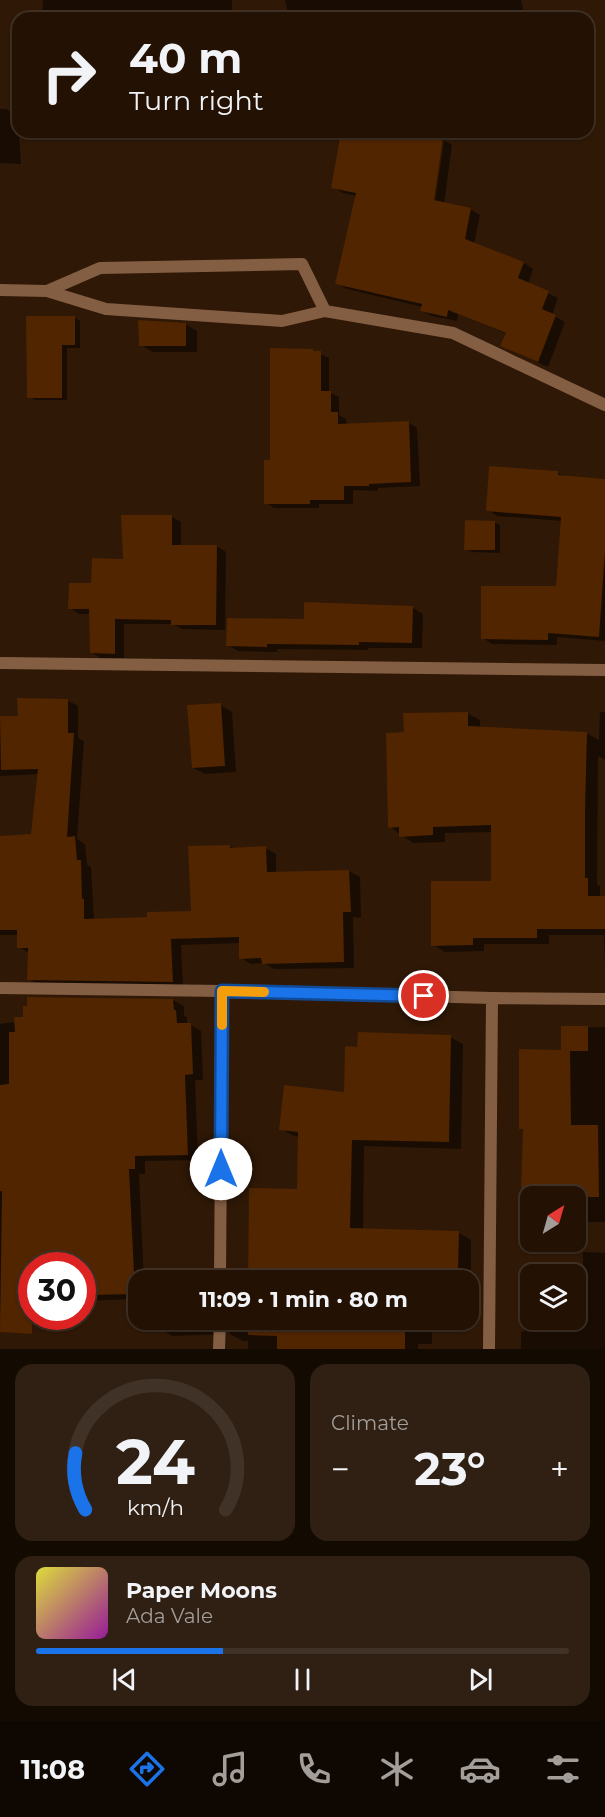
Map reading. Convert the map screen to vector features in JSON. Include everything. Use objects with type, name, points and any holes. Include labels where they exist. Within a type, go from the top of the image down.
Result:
[{"type":"street","points":[[47,291],[100,268],[303,264],[325,311]]},
{"type":"street","points":[[0,290],[47,291],[106,309],[282,321],[325,311],[453,333],[605,405]]},
{"type":"street","points":[[0,663],[605,670]]},
{"type":"street","points":[[0,988],[605,999]]},
{"type":"street","points":[[220,1270],[222,991]]},
{"type":"street","points":[[489,1349],[492,998]]},
{"type":"street","points":[[219,1349],[220,1330]]},
{"type":"building","points":[[340,138],[443,138],[434,200],[471,208],[465,239],[524,262],[518,278],[549,291],[542,309],[556,315],[538,362],[500,346],[506,333],[448,310],[447,317],[420,311],[422,304],[335,284],[356,193],[331,188]]},
{"type":"building","points":[[26,316],[75,316],[75,345],[62,345],[62,398],[27,398]]},
{"type":"building","points":[[138,320],[186,323],[186,346],[139,346]]},
{"type":"building","points":[[270,348],[321,351],[321,391],[331,391],[331,412],[338,412],[338,424],[409,421],[411,482],[344,486],[344,500],[310,500],[310,504],[264,504],[264,460],[270,460]]},
{"type":"building","points":[[489,466],[558,471],[558,475],[605,479],[605,551],[599,637],[548,633],[548,640],[481,639],[481,586],[556,586],[561,517],[486,511]]},
{"type":"building","points":[[121,515],[172,515],[172,545],[217,545],[216,625],[171,625],[171,620],[115,619],[115,654],[90,653],[89,609],[68,609],[69,583],[91,583],[92,558],[123,559]]},
{"type":"building","points":[[465,520],[495,521],[495,550],[464,550]]},
{"type":"building","points":[[304,602],[413,606],[412,643],[359,642],[359,645],[226,646],[227,618],[304,619]]},
{"type":"building","points":[[17,698],[68,699],[68,733],[74,733],[67,837],[75,836],[77,860],[81,860],[84,919],[147,917],[147,912],[191,911],[188,846],[230,845],[230,848],[266,846],[267,872],[349,870],[351,912],[343,912],[344,962],[262,964],[261,958],[239,959],[239,937],[171,939],[173,982],[27,980],[28,948],[17,948],[17,930],[0,930],[0,836],[31,834],[38,769],[1,770],[0,716],[18,716]]},
{"type":"building","points":[[221,703],[225,766],[192,768],[187,705]]},
{"type":"building","points":[[468,712],[468,726],[587,732],[585,878],[588,878],[588,896],[605,896],[605,929],[537,929],[537,938],[473,938],[473,945],[431,946],[431,881],[491,881],[491,825],[433,827],[433,835],[399,837],[399,827],[388,828],[386,733],[404,732],[403,713]]},
{"type":"building","points":[[27,997],[173,999],[177,1023],[191,1023],[193,1074],[185,1075],[188,1155],[135,1156],[135,1169],[129,1169],[134,1270],[128,1270],[128,1294],[96,1295],[96,1252],[18,1252],[18,1330],[32,1330],[32,1334],[0,1332],[2,1191],[0,1191],[0,1085],[9,1084],[9,1032],[15,1032],[14,1017],[23,1017],[23,1006],[27,1006]]},
{"type":"building","points":[[561,1026],[588,1026],[588,1051],[570,1051],[571,1125],[598,1125],[599,1197],[586,1197],[586,1186],[521,1186],[523,1129],[519,1129],[519,1049],[561,1050]]},
{"type":"building","points":[[358,1032],[451,1035],[449,1142],[352,1140],[350,1228],[459,1231],[458,1270],[354,1268],[354,1270],[248,1270],[249,1188],[297,1189],[298,1132],[279,1130],[284,1085],[344,1092],[345,1046],[357,1047]]},
{"type":"building","points":[[248,1330],[405,1330],[405,1349],[277,1349],[277,1336],[248,1335]]},
{"type":"slow traffic","points":[[222,1025],[222,991],[264,992]]},
{"type":"route","points":[[221,1169],[222,991],[424,996]]}]
